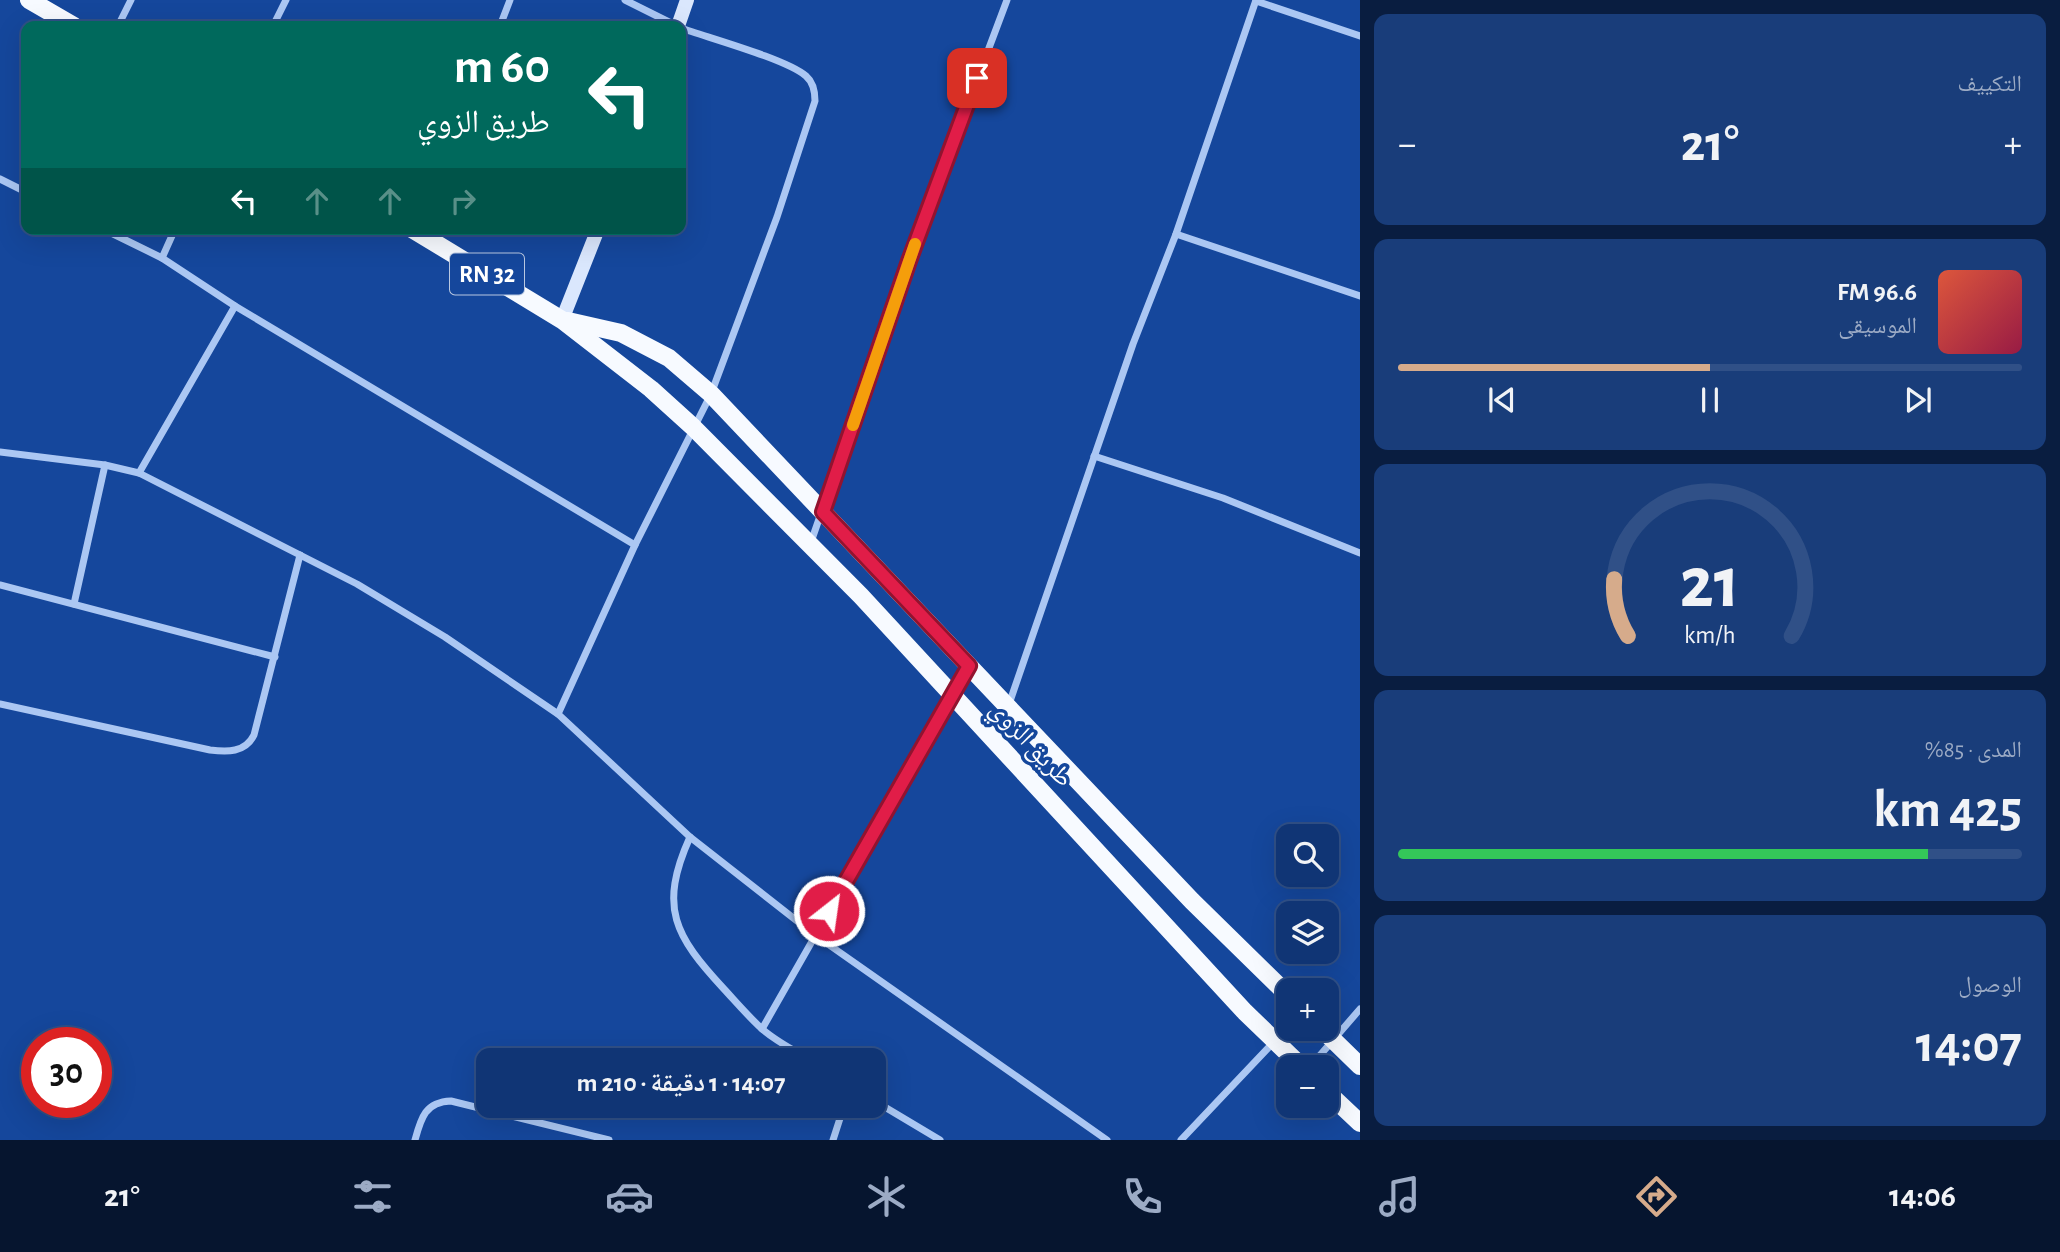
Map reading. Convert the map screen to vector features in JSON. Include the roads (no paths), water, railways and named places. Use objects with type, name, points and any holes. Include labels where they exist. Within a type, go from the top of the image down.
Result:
[{"type":"main road","points":[[681,21],[687,0]]},
{"type":"main road","points":[[32,1],[66,21]]},
{"type":"main road","name":"طريق الزوي","points":[[426,235],[562,320],[651,389],[693,426],[810,545],[1290,1055]]},
{"type":"main road","points":[[562,320],[596,235]]},
{"type":"main road","name":"طريق الزوي","points":[[562,320],[621,333],[669,358],[711,394],[1192,901],[1276,983]]},
{"type":"main road","points":[[1334,1041],[1360,1066]]},
{"type":"main road","points":[[1339,1103],[1360,1123]]},
{"type":"street","points":[[120,21],[131,0]]},
{"type":"street","points":[[276,21],[286,0]]},
{"type":"street","points":[[502,21],[510,0]]},
{"type":"street","points":[[625,0],[667,21]]},
{"type":"street","points":[[810,545],[909,261],[1007,0]]},
{"type":"street","points":[[996,742],[1133,344],[1176,234],[1256,1],[1360,36]]},
{"type":"street","points":[[558,714],[635,545],[711,394],[777,218],[815,101],[815,92],[806,76],[786,65],[686,29]]},
{"type":"street","points":[[0,179],[21,190]]},
{"type":"street","points":[[1176,234],[1360,296]]},
{"type":"street","points":[[115,235],[162,258],[235,306],[635,545]]},
{"type":"street","points":[[162,258],[172,235]]},
{"type":"street","points":[[139,473],[235,306]]},
{"type":"street","points":[[0,452],[106,465],[139,473],[300,555],[445,636],[558,714],[690,837],[816,935],[1107,1140]]},
{"type":"street","points":[[1094,456],[1223,498],[1360,553]]},
{"type":"street","points":[[74,604],[106,465]]},
{"type":"street","points":[[0,704],[227,752],[251,740],[300,555]]},
{"type":"street","points":[[0,585],[275,657]]},
{"type":"street","points":[[762,1029],[969,666]]},
{"type":"street","points":[[690,837],[678,863],[674,886],[681,934],[692,954],[762,1029],[791,1048]]},
{"type":"street","points":[[1339,1026],[1360,1009]]},
{"type":"street","points":[[1181,1140],[1274,1040]]},
{"type":"street","points":[[415,1140],[424,1112],[431,1105],[451,1101],[609,1140]]},
{"type":"street","points":[[886,1108],[940,1140]]},
{"type":"street","points":[[833,1140],[840,1118]]}]
